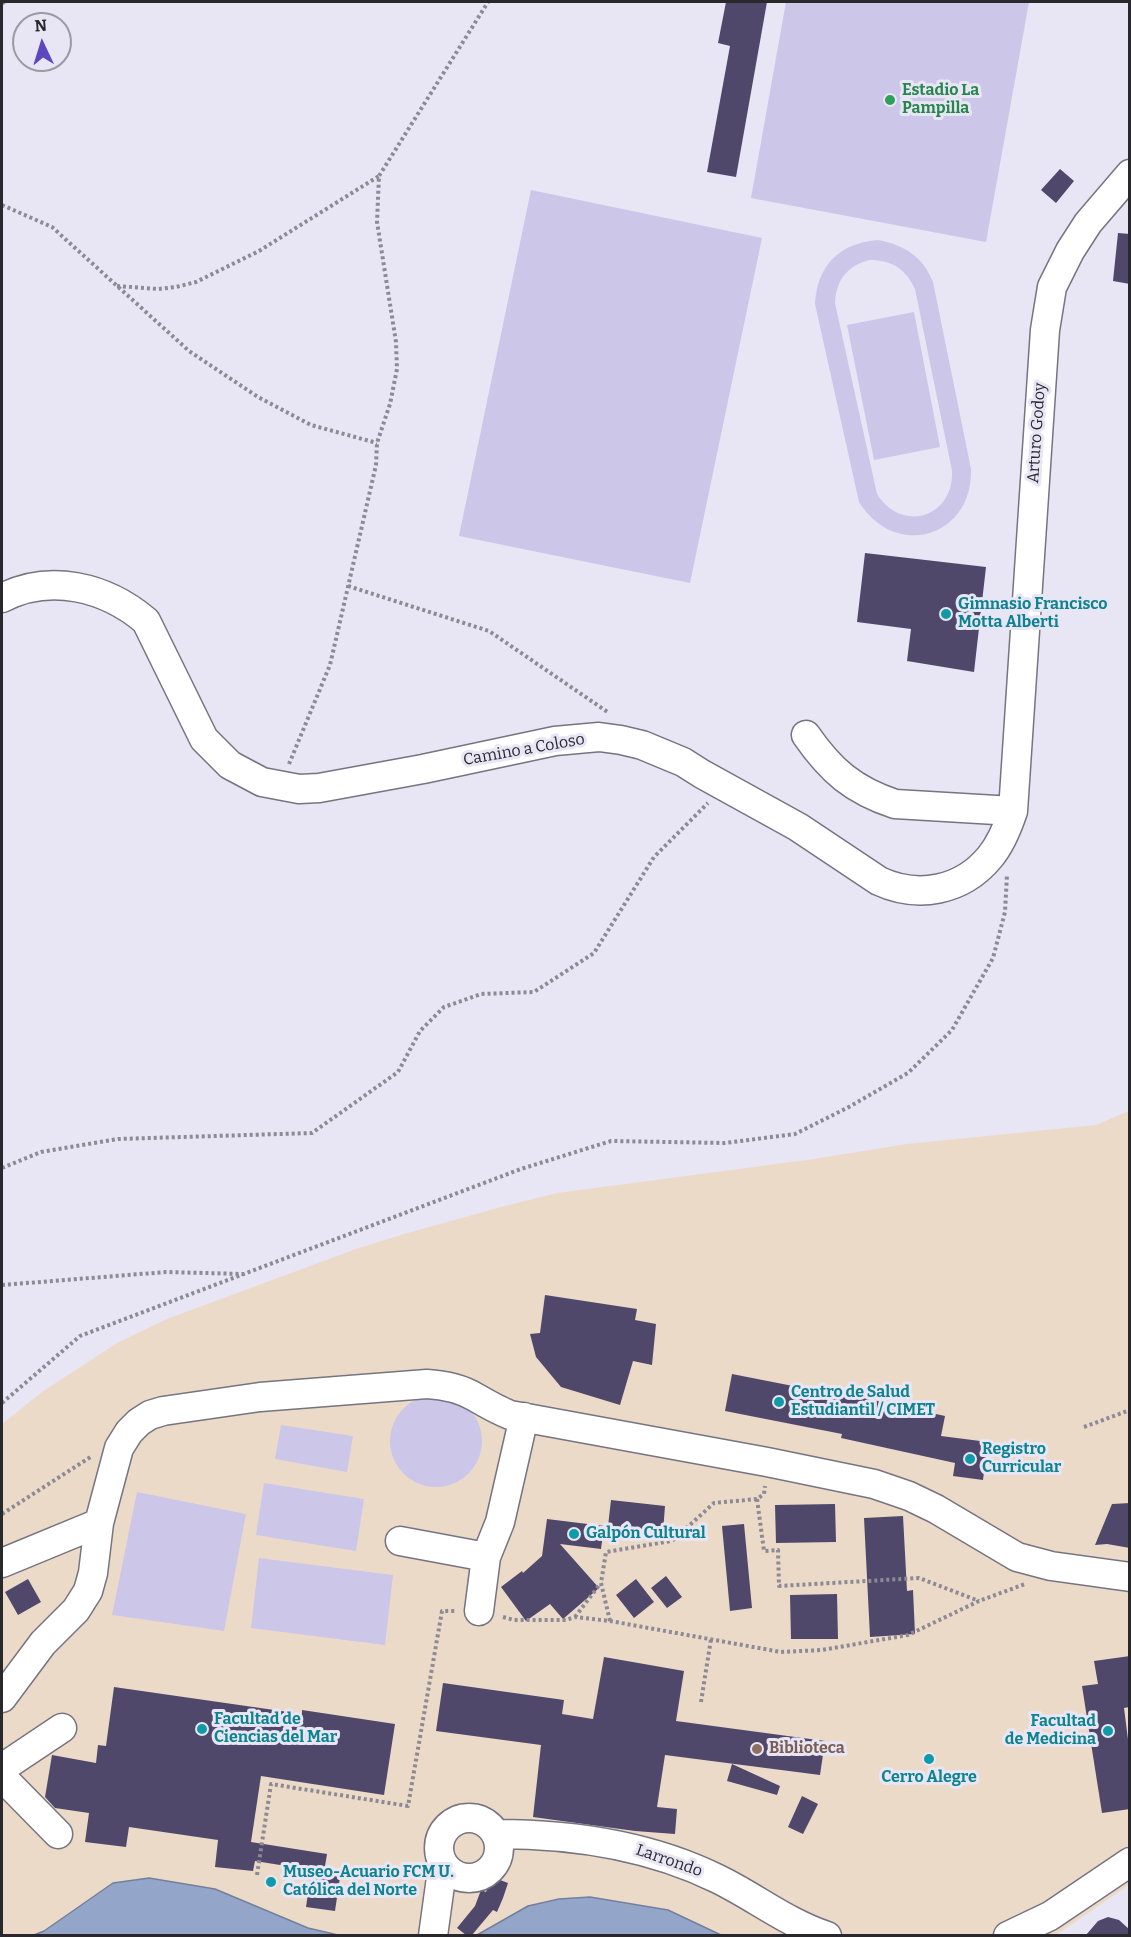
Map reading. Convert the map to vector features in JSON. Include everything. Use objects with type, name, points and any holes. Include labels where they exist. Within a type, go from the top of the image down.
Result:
[{"type":"street","name":"Arturo Godoy","points":[[1018,717],[1045,330],[1052,287],[1070,251],[1088,224],[1130,174]]},
{"type":"street","name":"Camino a Coloso","points":[[2,598],[40,586],[76,586],[107,596],[134,611],[146,621],[204,739],[230,765],[253,778],[279,786],[299,789],[319,788],[565,739],[598,737],[621,740],[642,744],[663,752],[798,827],[879,881],[892,887],[918,892],[953,885],[990,857],[1012,811],[1018,717]]},
{"type":"street","points":[[806,735],[833,770],[861,790],[878,798],[895,804],[1012,811]]},
{"type":"street","points":[[2,1698],[44,1643],[76,1610],[88,1591],[93,1573],[99,1523],[119,1448],[129,1432],[150,1415],[163,1411],[260,1397],[427,1384],[446,1386],[464,1391],[497,1410],[524,1418],[766,1461],[874,1484],[936,1509],[1017,1557],[1034,1563],[1130,1577]]},
{"type":"street","points":[[478,1611],[486,1557],[500,1522],[524,1418]]},
{"type":"street","points":[[2,1563],[99,1523]]},
{"type":"street","points":[[400,1541],[486,1557]]},
{"type":"street","points":[[2,1768],[62,1728]]},
{"type":"street","points":[[2,1777],[58,1834]]},
{"type":"street","points":[[466,1818],[476,1819],[483,1821],[496,1834],[500,1845],[499,1856],[487,1873],[476,1878],[465,1878],[450,1871],[443,1863],[439,1851],[440,1840],[453,1823],[466,1818]]},
{"type":"street","name":"Larrondo","points":[[496,1834],[530,1834],[597,1841],[661,1856],[718,1879],[802,1928],[827,1935]]},
{"type":"street","points":[[1008,1935],[1050,1916],[1130,1862]]},
{"type":"street","points":[[433,1935],[443,1863]]},
{"type":"path","points":[[116,286],[158,289],[196,282],[259,251],[379,176],[488,2]]},
{"type":"path","points":[[279,786],[330,665],[376,465],[377,443],[390,404],[398,369],[396,342],[377,222],[379,176]]},
{"type":"path","points":[[2,205],[52,227],[189,351],[258,397],[311,425],[377,443]]},
{"type":"path","points":[[348,586],[489,631],[608,711],[621,740]]},
{"type":"path","points":[[2,1168],[41,1152],[118,1139],[312,1133],[398,1072],[420,1031],[444,1007],[481,994],[534,992],[594,952],[654,857],[725,786]]},
{"type":"path","points":[[2,1403],[80,1336],[522,1169],[611,1141],[725,1143],[795,1134],[847,1108],[908,1073],[952,1030],[993,958],[1005,912],[1007,867]]},
{"type":"path","points":[[2,1285],[166,1272],[246,1274]]},
{"type":"path","points":[[1084,1427],[1130,1410]]},
{"type":"path","points":[[2,1514],[129,1432]]},
{"type":"path","points":[[610,1621],[601,1583],[606,1552],[672,1541],[714,1503],[757,1499],[764,1494],[766,1461]]},
{"type":"path","points":[[757,1499],[764,1551],[778,1550],[780,1586],[919,1578],[979,1601]]},
{"type":"path","points":[[257,1875],[271,1784],[408,1806],[442,1611],[478,1611],[514,1620],[566,1620],[575,1617],[610,1621],[781,1652],[822,1650],[908,1635],[979,1601],[1068,1568]]},
{"type":"path","points":[[575,1617],[601,1583]]},
{"type":"path","points":[[701,1702],[711,1639]]},
{"type":"shaded area","name":"Estadio La Pampilla","points":[[786,2],[1029,2],[986,242],[751,198]]},
{"type":"shaded area","points":[[531,190],[762,238],[690,583],[459,536]]},
{"type":"shaded area","points":[[878,240],[905,249],[924,266],[933,282],[971,469],[968,493],[959,511],[946,525],[929,533],[911,535],[892,531],[874,520],[859,502],[815,304],[820,278],[833,258],[842,251],[864,242]],"holes":[[[878,260],[892,264],[903,271],[915,289],[952,471],[950,487],[945,500],[925,515],[900,514],[887,506],[877,494],[835,303],[838,287],[845,275],[862,262]]]},
{"type":"shaded area","points":[[914,312],[940,447],[874,460],[847,325]]},
{"type":"shaded area","points":[[1129,1111],[1129,1885],[1056,1935],[721,1935],[668,1910],[590,1897],[559,1899],[528,1906],[477,1935],[338,1936],[268,1913],[2,1936],[2,1424],[42,1392],[117,1343],[167,1319],[356,1249],[505,1206],[557,1193],[807,1160],[907,1144],[1096,1125]]},
{"type":"shaded area","points":[[436,1395],[454,1399],[468,1409],[478,1423],[482,1441],[478,1459],[468,1473],[454,1483],[436,1487],[418,1483],[404,1473],[394,1459],[390,1441],[394,1423],[404,1409],[418,1399]]},
{"type":"shaded area","points":[[281,1425],[353,1436],[347,1472],[275,1459]]},
{"type":"shaded area","points":[[264,1483],[364,1499],[356,1551],[256,1535]]},
{"type":"shaded area","points":[[137,1492],[246,1514],[224,1631],[112,1615]]},
{"type":"shaded area","points":[[259,1558],[393,1575],[385,1645],[251,1628]]},
{"type":"water","points":[[149,1878],[215,1889],[308,1928],[338,1935],[34,1935],[44,1931],[113,1883]]},
{"type":"water","points":[[590,1897],[668,1910],[721,1935],[477,1935],[528,1906],[559,1899]]},
{"type":"building","points":[[726,2],[767,2],[736,177],[707,172],[730,46],[718,43]]},
{"type":"building","points":[[1060,169],[1074,181],[1056,203],[1041,190]]},
{"type":"building","points":[[1118,233],[1130,234],[1130,284],[1113,281]]},
{"type":"building","name":"Gimnasio Francisco Motta Alberti","points":[[865,553],[986,567],[974,672],[907,661],[911,629],[857,622]]},
{"type":"building","points":[[545,1295],[637,1309],[635,1320],[656,1324],[652,1365],[633,1361],[620,1405],[561,1387],[536,1357],[530,1334],[540,1333]]},
{"type":"building","points":[[732,1374],[849,1397],[850,1395],[945,1416],[941,1436],[988,1442],[983,1480],[953,1476],[955,1463],[841,1438],[842,1434],[725,1411]]},
{"type":"building","points":[[611,1500],[665,1506],[663,1532],[608,1526]]},
{"type":"building","points":[[1130,1503],[1130,1548],[1107,1544],[1095,1545],[1112,1504]]},
{"type":"building","points":[[835,1504],[836,1542],[776,1543],[775,1505]]},
{"type":"building","points":[[903,1516],[907,1591],[913,1590],[915,1634],[870,1637],[864,1518]]},
{"type":"building","points":[[547,1519],[604,1526],[601,1549],[560,1544],[599,1588],[563,1619],[550,1604],[526,1621],[501,1587],[522,1571],[523,1573],[542,1556]]},
{"type":"building","points":[[744,1524],[752,1608],[730,1611],[722,1526]]},
{"type":"building","points":[[666,1576],[682,1597],[667,1608],[651,1588]]},
{"type":"building","points":[[28,1579],[41,1602],[18,1615],[5,1592]]},
{"type":"building","points":[[636,1579],[654,1602],[634,1618],[616,1595]]},
{"type":"building","points":[[837,1594],[838,1639],[791,1639],[790,1595]]},
{"type":"building","name":"Facultad de Medicina","points":[[1130,1656],[1130,1707],[1124,1708],[1130,1755],[1130,1809],[1102,1813],[1082,1686],[1098,1684],[1094,1661]]},
{"type":"building","points":[[604,1657],[684,1671],[676,1721],[825,1741],[820,1775],[665,1755],[657,1807],[677,1809],[675,1834],[635,1831],[533,1817],[541,1745],[436,1731],[443,1683],[564,1700],[562,1714],[593,1719]]},
{"type":"building","points":[[114,1687],[302,1714],[302,1710],[395,1724],[384,1795],[261,1776],[251,1842],[327,1854],[324,1872],[255,1861],[253,1871],[215,1867],[218,1840],[129,1827],[126,1847],[85,1842],[89,1813],[55,1808],[45,1797],[52,1755],[96,1763],[98,1745],[106,1746]]},
{"type":"building","points":[[732,1764],[780,1786],[777,1795],[727,1781]]},
{"type":"building","points":[[802,1796],[818,1804],[803,1834],[788,1827]]},
{"type":"building","points":[[311,1873],[340,1877],[335,1911],[306,1907]]},
{"type":"building","points":[[492,1877],[508,1883],[497,1912],[493,1910],[472,1935],[466,1935],[457,1928],[475,1906],[481,1890],[486,1892]]},
{"type":"building","points":[[1108,1917],[1119,1920],[1130,1930],[1130,1935],[1086,1935],[1098,1921]]},
{"type":"place","name":"Estadio La Pampilla","points":[[890,100]]},
{"type":"place","name":"Gimnasio Francisco Motta Alberti","points":[[946,614]]},
{"type":"place","name":"Centro de Salud Estudiantil / CIMET","points":[[779,1402]]},
{"type":"place","name":"Registro Curricular","points":[[970,1459]]},
{"type":"place","name":"Galpón Cultural","points":[[574,1534]]},
{"type":"place","name":"Facultad de Ciencias del Mar","points":[[202,1729]]},
{"type":"place","name":"Facultad de Medicina","points":[[1108,1731]]},
{"type":"place","name":"Biblioteca","points":[[757,1749]]},
{"type":"place","name":"Cerro Alegre","points":[[929,1759]]},
{"type":"place","name":"Museo-Acuario FCM U. Católica del Norte","points":[[271,1882]]}]
